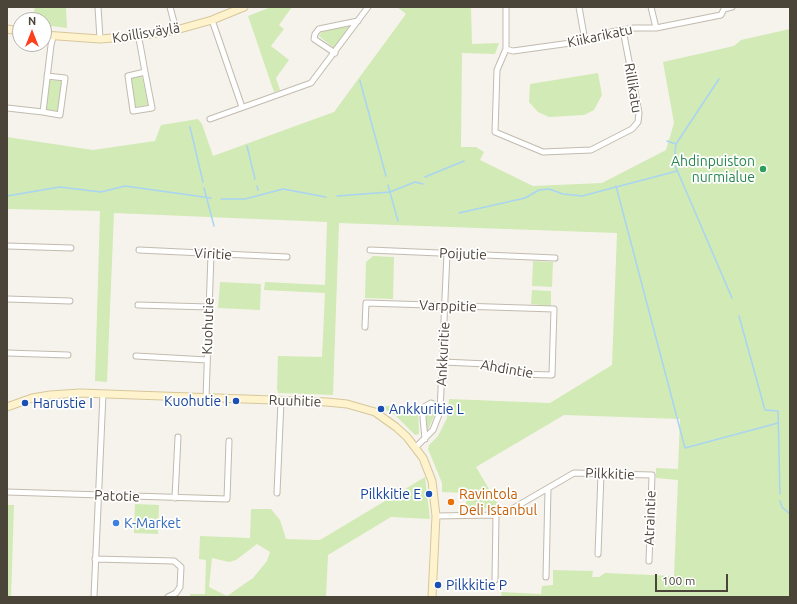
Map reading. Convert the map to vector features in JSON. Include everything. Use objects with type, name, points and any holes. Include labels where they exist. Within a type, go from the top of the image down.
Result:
[{"type":"street","points":[[98,7],[100,39]]},
{"type":"street","points":[[170,7],[176,30]]},
{"type":"street","name":"Koillisväylä","points":[[53,37],[100,39],[138,36],[176,30],[212,20],[244,7]]},
{"type":"street","points":[[210,119],[311,83],[368,7]]},
{"type":"street","points":[[506,7],[506,49]]},
{"type":"street","points":[[579,7],[585,41]]},
{"type":"street","points":[[651,7],[656,28]]},
{"type":"street","name":"Kiikarikatu","points":[[506,49],[513,51],[585,41],[610,32],[634,28],[656,28],[721,15],[724,8],[732,7]]},
{"type":"street","points":[[212,20],[242,108]]},
{"type":"street","points":[[335,53],[314,39],[315,34],[319,29],[358,21]]},
{"type":"street","name":"Rillikatu","points":[[506,49],[497,70],[495,132],[543,152],[591,150],[632,129],[638,122],[639,113],[623,30]]},
{"type":"street","points":[[138,36],[145,72],[152,108],[133,111],[128,76],[145,72]]},
{"type":"street","points":[[43,112],[53,37]]},
{"type":"street","points":[[7,108],[60,115],[65,78],[47,76]]},
{"type":"street","points":[[7,246],[71,248]]},
{"type":"street","name":"Viritie","points":[[139,250],[287,257]]},
{"type":"street","name":"Poijutie","points":[[370,250],[556,258]]},
{"type":"street","name":"Ankkuritie","points":[[416,447],[433,430],[440,412],[447,253]]},
{"type":"street","name":"Kuohutie","points":[[206,398],[211,254]]},
{"type":"street","points":[[7,299],[70,301]]},
{"type":"street","name":"Varppitie","points":[[365,327],[366,303],[554,309]]},
{"type":"street","points":[[138,305],[209,307]]},
{"type":"street","name":"Ahdintie","points":[[443,362],[487,364],[519,374],[552,375],[554,309]]},
{"type":"street","points":[[7,353],[68,355]]},
{"type":"street","points":[[136,356],[207,360]]},
{"type":"street","points":[[94,597],[97,495],[103,394]]},
{"type":"street","name":"Ruuhitie","points":[[7,407],[32,398],[50,395],[103,394],[348,404],[375,412],[396,427],[416,447],[423,458],[432,481],[436,516],[432,597]]},
{"type":"street","points":[[277,493],[281,401]]},
{"type":"street","points":[[425,439],[423,418],[424,407],[431,403],[438,408],[440,412]]},
{"type":"street","points":[[175,498],[178,437]]},
{"type":"street","name":"Patotie","points":[[7,492],[227,500],[229,441]]},
{"type":"street","name":"Pilkkitie","points":[[436,516],[496,515],[512,509],[574,473],[652,475]]},
{"type":"street","points":[[598,554],[600,474]]},
{"type":"street","name":"Atraintie","points":[[649,561],[652,475]]},
{"type":"street","points":[[546,577],[548,489]]},
{"type":"street","points":[[495,580],[496,515]]},
{"type":"street","points":[[95,559],[174,561],[181,567],[180,587],[176,593],[168,597]]},
{"type":"green space","points":[[35,7],[66,7],[67,28],[52,26],[52,12],[34,12]]},
{"type":"green space","points":[[271,7],[292,7],[279,25],[284,29],[271,46],[289,60],[276,78],[280,90],[274,92],[248,16]]},
{"type":"green space","points":[[397,7],[471,7],[472,44],[499,43],[495,54],[462,53],[461,147],[476,147],[484,152],[480,160],[533,186],[602,183],[666,150],[674,123],[663,62],[734,46],[741,40],[790,29],[790,597],[502,597],[501,592],[541,594],[542,586],[553,585],[553,570],[593,571],[592,577],[599,577],[605,573],[674,576],[678,480],[656,478],[656,468],[678,469],[680,419],[564,415],[476,467],[499,506],[483,509],[466,509],[466,493],[442,492],[442,483],[428,449],[429,445],[438,436],[447,418],[449,399],[550,403],[612,365],[617,233],[339,223],[333,395],[278,393],[278,356],[322,357],[325,293],[264,290],[265,282],[325,285],[327,222],[114,213],[107,382],[95,381],[100,211],[7,209],[7,137],[93,150],[155,141],[161,125],[198,119],[202,124],[213,156],[334,112],[406,14]]},
{"type":"green space","points":[[351,24],[334,48],[319,36],[322,32]]},
{"type":"green space","points":[[598,73],[602,95],[594,110],[584,115],[549,117],[538,112],[529,102],[530,84]]},
{"type":"green space","points":[[142,76],[148,105],[135,107],[131,78]]},
{"type":"green space","points":[[50,80],[62,81],[58,111],[46,110]]},
{"type":"green space","points":[[373,256],[394,257],[393,299],[365,298],[366,262]]},
{"type":"green space","points":[[533,261],[553,262],[552,287],[532,286]]},
{"type":"green space","points":[[220,282],[261,284],[260,310],[218,308]]},
{"type":"green space","points":[[532,290],[551,291],[551,306],[531,304]]},
{"type":"green space","points":[[380,407],[418,407],[419,434],[415,435],[395,415]]},
{"type":"green space","points":[[432,407],[436,412],[427,432],[426,412],[428,408]]},
{"type":"green space","points":[[425,477],[430,519],[391,517],[328,555],[326,597],[190,597],[190,594],[205,594],[206,560],[199,559],[200,536],[250,538],[251,509],[271,509],[280,520],[286,539],[320,540]],"holes":[[[257,544],[270,552],[267,561],[253,578],[227,596],[209,587],[212,558],[229,562],[236,560]]]},
{"type":"green space","points":[[135,504],[159,505],[158,534],[134,533]]},
{"type":"green space","points":[[7,505],[14,505],[11,597],[7,597]]},
{"type":"waterway","points":[[719,79],[676,144],[674,163],[732,298]]},
{"type":"waterway","points":[[360,81],[386,176]]},
{"type":"waterway","points":[[190,127],[203,182]]},
{"type":"waterway","points":[[667,141],[676,144]]},
{"type":"waterway","points":[[247,146],[255,179]]},
{"type":"waterway","points":[[425,177],[464,161]]},
{"type":"waterway","points":[[459,213],[525,198],[539,190],[549,189],[563,194],[582,196],[677,171]]},
{"type":"waterway","points":[[337,196],[390,192],[415,182],[423,184]]},
{"type":"waterway","points":[[388,185],[398,221]]},
{"type":"waterway","points":[[7,196],[60,187],[101,192],[125,186],[211,198]]},
{"type":"waterway","points":[[257,186],[258,190]]},
{"type":"waterway","points":[[616,186],[685,448],[778,423]]},
{"type":"waterway","points":[[204,188],[214,226]]},
{"type":"waterway","points":[[221,199],[245,199],[283,189],[326,197]]},
{"type":"waterway","points":[[739,316],[765,410],[778,411],[780,494]]},
{"type":"waterway","points":[[780,501],[782,507],[790,514]]},
{"type":"place","name":"Ahdinpuiston nurmialue","points":[[763,169]]},
{"type":"place","name":"Kuohutie I","points":[[236,401]]},
{"type":"place","name":"Harustie I","points":[[25,403]]},
{"type":"place","name":"Ankkuritie L","points":[[381,409]]},
{"type":"place","name":"Pilkkitie E","points":[[429,494]]},
{"type":"place","name":"Ravintola Deli Istanbul","points":[[451,502]]},
{"type":"place","name":"K-Market","points":[[116,523]]},
{"type":"place","name":"Pilkkitie P","points":[[438,585]]}]
